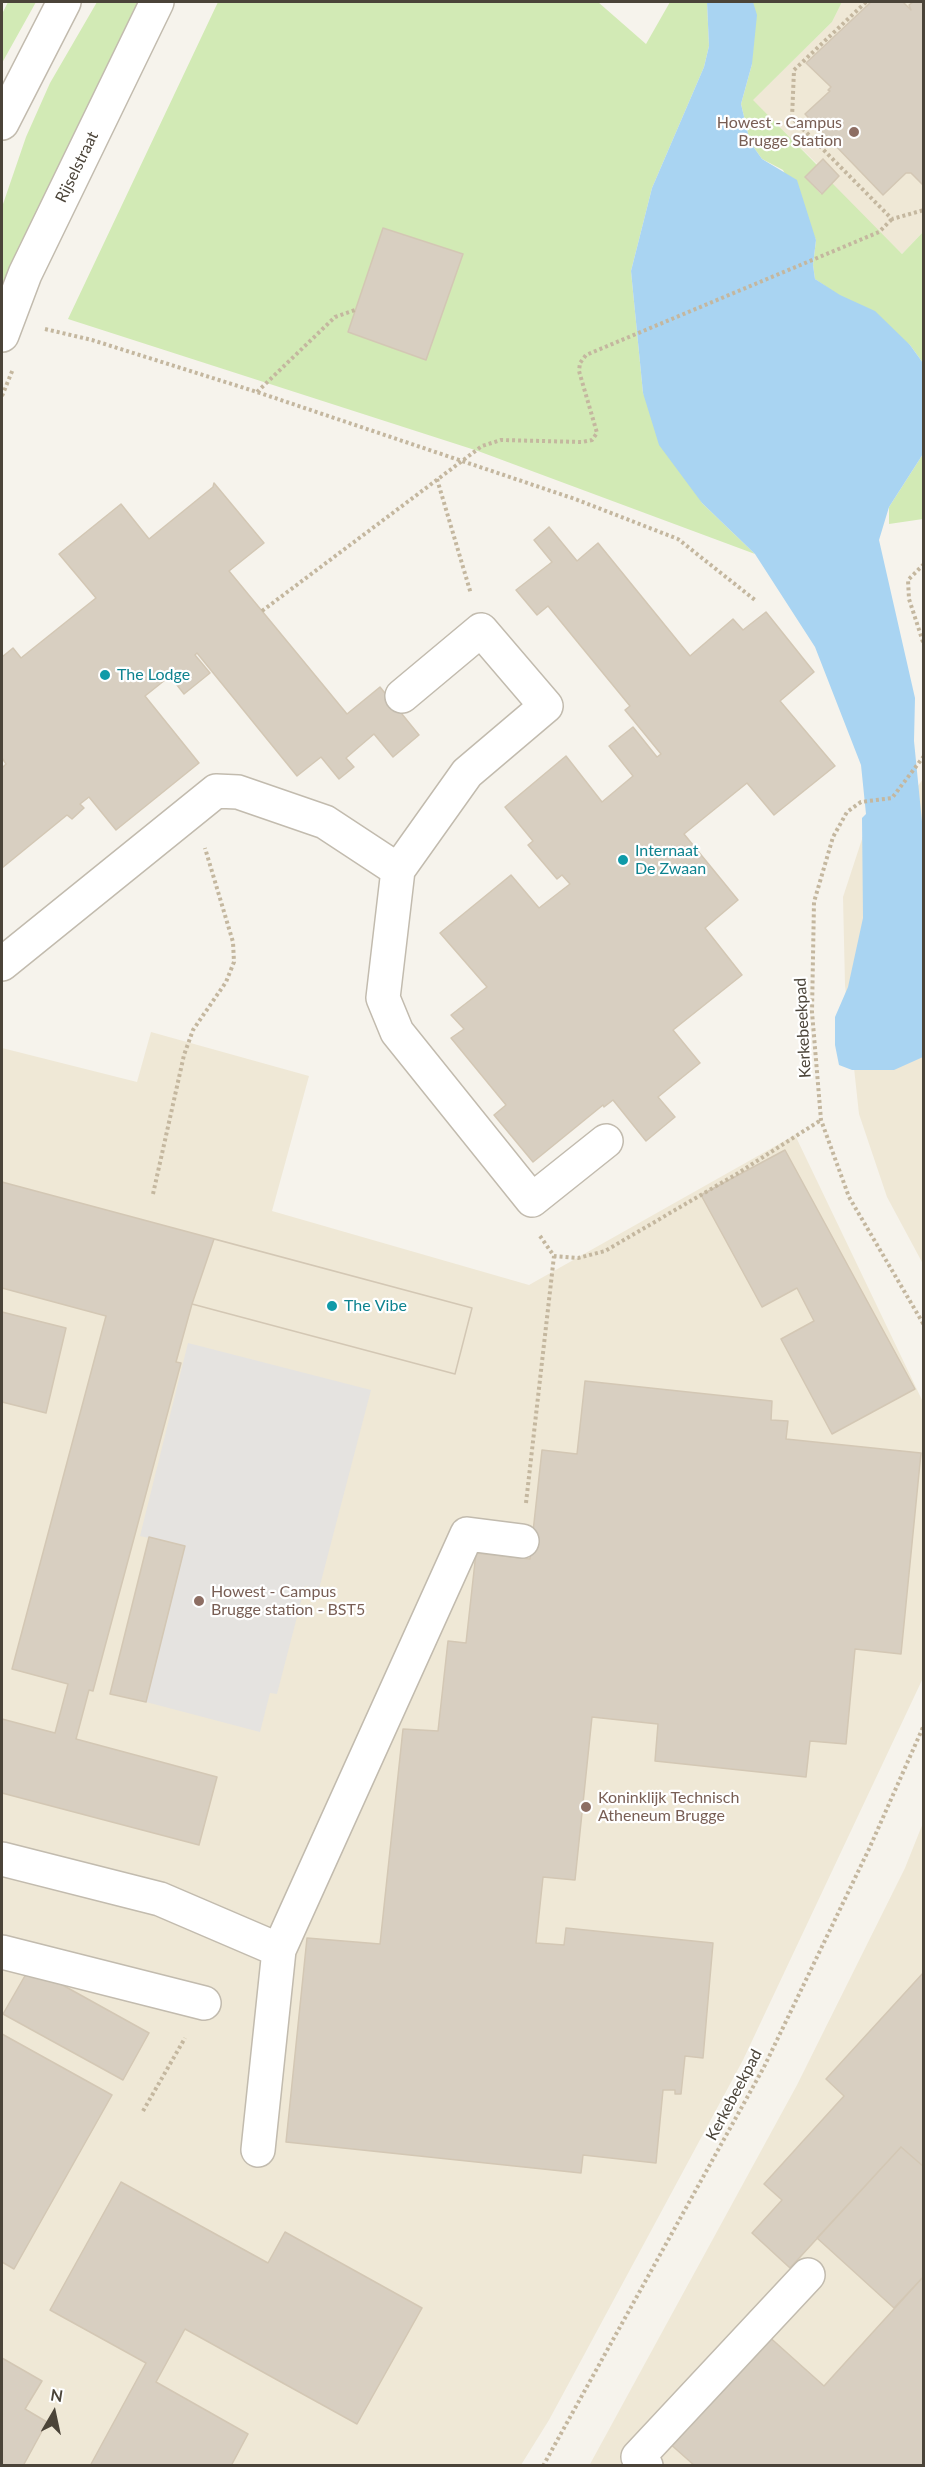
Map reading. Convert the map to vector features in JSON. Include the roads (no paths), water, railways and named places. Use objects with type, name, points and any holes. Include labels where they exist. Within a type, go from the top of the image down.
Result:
[{"type":"street","points":[[2,123],[64,2]]},
{"type":"street","name":"Rijselstraat","points":[[2,335],[25,274],[157,2]]},
{"type":"street","points":[[402,696],[481,630],[546,706],[467,773],[398,870],[383,998],[397,1032],[532,1200],[606,1141]]},
{"type":"street","points":[[2,964],[216,791],[238,792],[325,822],[398,870]]},
{"type":"street","points":[[258,2150],[279,1950],[466,1534],[522,1541]]},
{"type":"street","points":[[2,1859],[160,1899],[279,1950]]},
{"type":"street","points":[[2,1952],[204,2003]]},
{"type":"street","points":[[646,2466],[638,2457],[808,2275]]},
{"type":"water","points":[[707,2],[753,2],[757,15],[752,64],[741,104],[750,142],[762,159],[797,180],[816,240],[813,265],[815,279],[840,295],[875,311],[910,345],[923,363],[923,454],[889,507],[879,540],[915,698],[914,741],[924,842],[923,1057],[894,1070],[852,1070],[839,1065],[835,1045],[835,1017],[848,987],[863,918],[862,818],[866,814],[861,765],[815,647],[755,554],[702,503],[659,445],[643,393],[631,271],[652,188],[704,67],[709,46]]},
{"type":"place","name":"Howest - Campus Brugge Station","points":[[854,132]]},
{"type":"place","name":"The Lodge","points":[[105,675]]},
{"type":"place","name":"Internaat De Zwaan","points":[[623,860]]},
{"type":"place","name":"The Vibe","points":[[332,1306]]},
{"type":"place","name":"Howest - Campus Brugge station - BST5","points":[[199,1601]]},
{"type":"place","name":"Koninklijk Technisch Atheneum Brugge","points":[[586,1807]]}]
